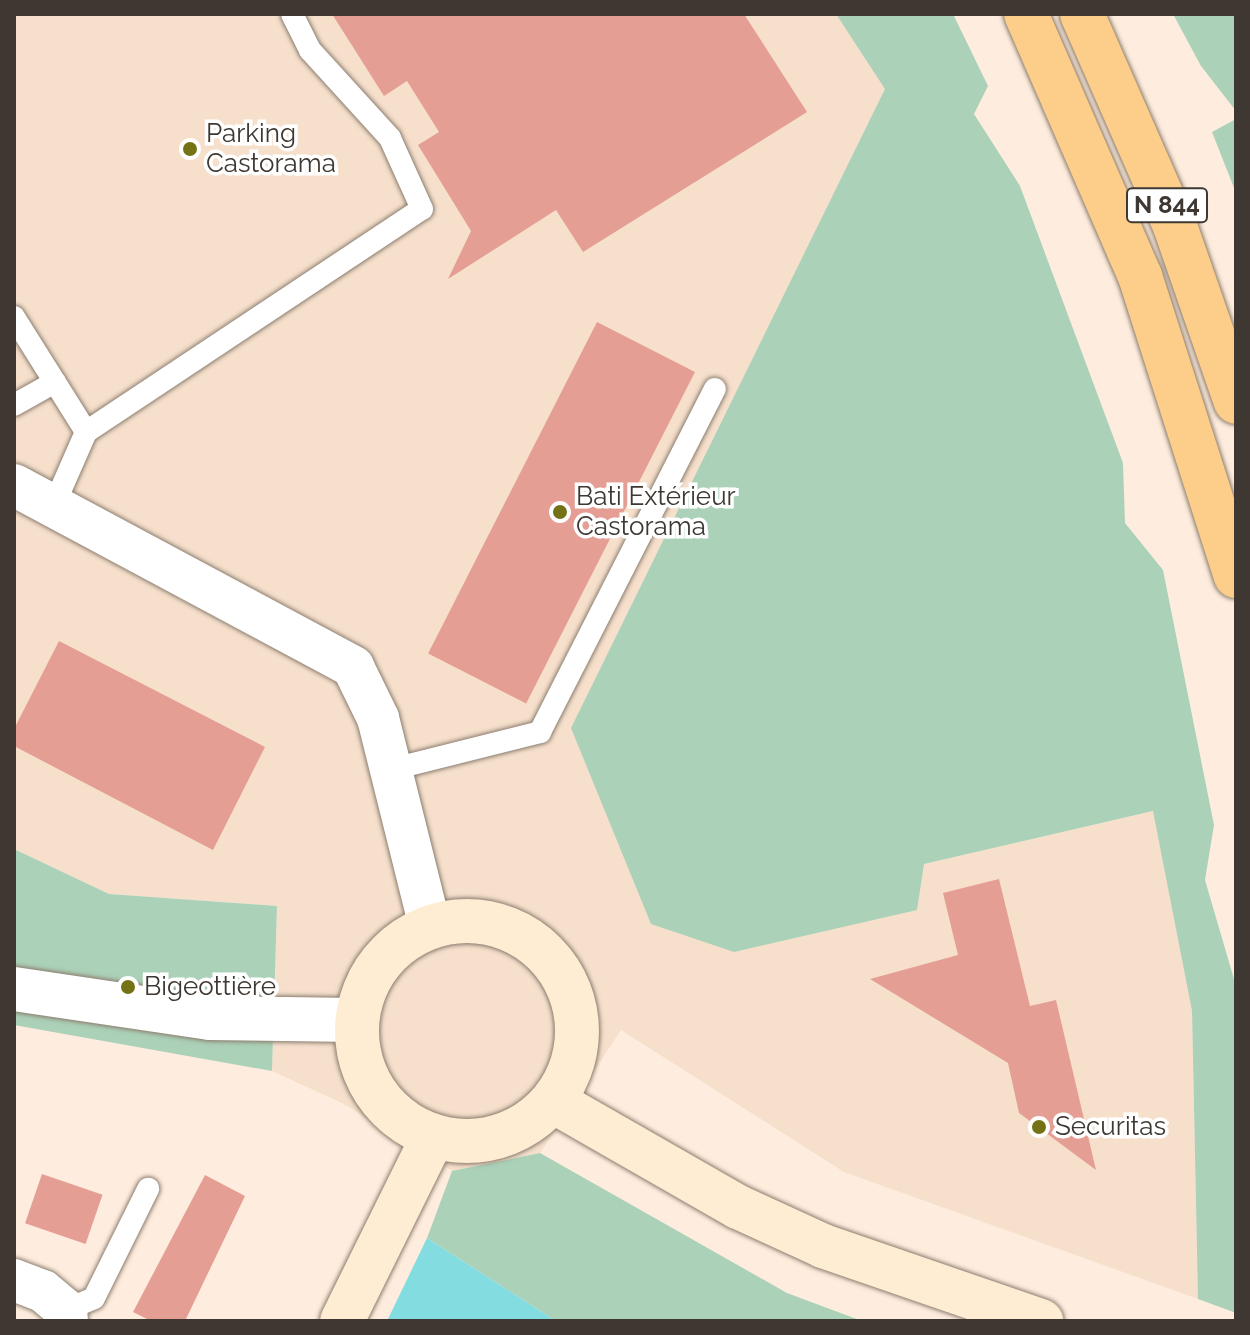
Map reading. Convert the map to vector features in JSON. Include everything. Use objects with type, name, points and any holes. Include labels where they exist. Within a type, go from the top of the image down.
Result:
[{"type":"highway","name":"N 844","points":[[1026,14],[1140,276],[1236,576]]},
{"type":"highway","name":"N 844","points":[[1082,14],[1175,226],[1236,402]]},
{"type":"main road","points":[[471,919],[511,929],[545,951],[561,973],[578,1025],[573,1065],[553,1101],[499,1137],[433,1137],[400,1120],[374,1092],[359,1057],[356,1020],[380,962],[430,926],[471,919]]},
{"type":"main road","points":[[553,1101],[795,1233],[897,1276],[1041,1321]]},
{"type":"main road","points":[[342,1321],[433,1137]]},
{"type":"street","points":[[14,485],[353,667],[370,695],[430,926]]},
{"type":"street","points":[[14,989],[210,1018],[356,1020]]},
{"type":"street","points":[[14,1280],[67,1316]]},
{"type":"lane","points":[[54,505],[86,432],[422,209],[390,138],[310,50],[292,14]]},
{"type":"lane","points":[[14,317],[86,432]]},
{"type":"lane","points":[[14,405],[55,382]]},
{"type":"lane","points":[[389,770],[540,732],[715,389]]},
{"type":"lane","points":[[67,1316],[94,1298],[148,1189]]},
{"type":"shaded area","points":[[14,14],[836,14],[886,88],[571,728],[924,864],[1154,811],[1192,1011],[1198,1299],[844,1172],[621,1030],[540,1153],[452,1171],[342,1103],[272,1071],[277,906],[109,894],[14,849]]},
{"type":"green space","points":[[836,14],[953,14],[988,86],[974,114],[1020,186],[1123,463],[1125,523],[1163,570],[1214,825],[1205,880],[1236,986],[1236,1313],[1198,1299],[1192,1011],[1153,811],[924,864],[917,910],[734,952],[651,924],[571,728],[885,89]]},
{"type":"green space","points":[[1173,14],[1236,14],[1236,111],[1201,66]]},
{"type":"green space","points":[[1236,119],[1236,193],[1212,132]]},
{"type":"green space","points":[[14,849],[109,894],[277,906],[272,1071],[14,1025]]},
{"type":"green space","points":[[540,1153],[787,1293],[862,1321],[556,1321],[427,1238],[452,1171]]},
{"type":"water","points":[[427,1238],[556,1321],[387,1321]]},
{"type":"building","points":[[332,14],[744,14],[807,112],[583,252],[556,210],[448,279],[471,231],[418,145],[439,132],[407,81],[384,96]]},
{"type":"building","name":"Bati Extérieur Castorama","points":[[597,322],[695,372],[526,703],[428,653]]},
{"type":"building","points":[[59,641],[265,747],[213,850],[14,746],[14,729]]},
{"type":"building","points":[[999,879],[1030,1006],[1056,1000],[1096,1170],[1019,1113],[1008,1063],[870,979],[958,955],[943,893]]},
{"type":"building","points":[[42,1174],[103,1195],[86,1244],[25,1223]]},
{"type":"building","points":[[205,1175],[245,1196],[185,1321],[151,1321],[133,1312]]},
{"type":"place","name":"Parking Castorama","points":[[190,149]]},
{"type":"place","name":"Bati Extérieur Castorama","points":[[560,512]]},
{"type":"place","name":"Bigeottière","points":[[128,987]]},
{"type":"place","name":"Securitas","points":[[1039,1127]]}]
